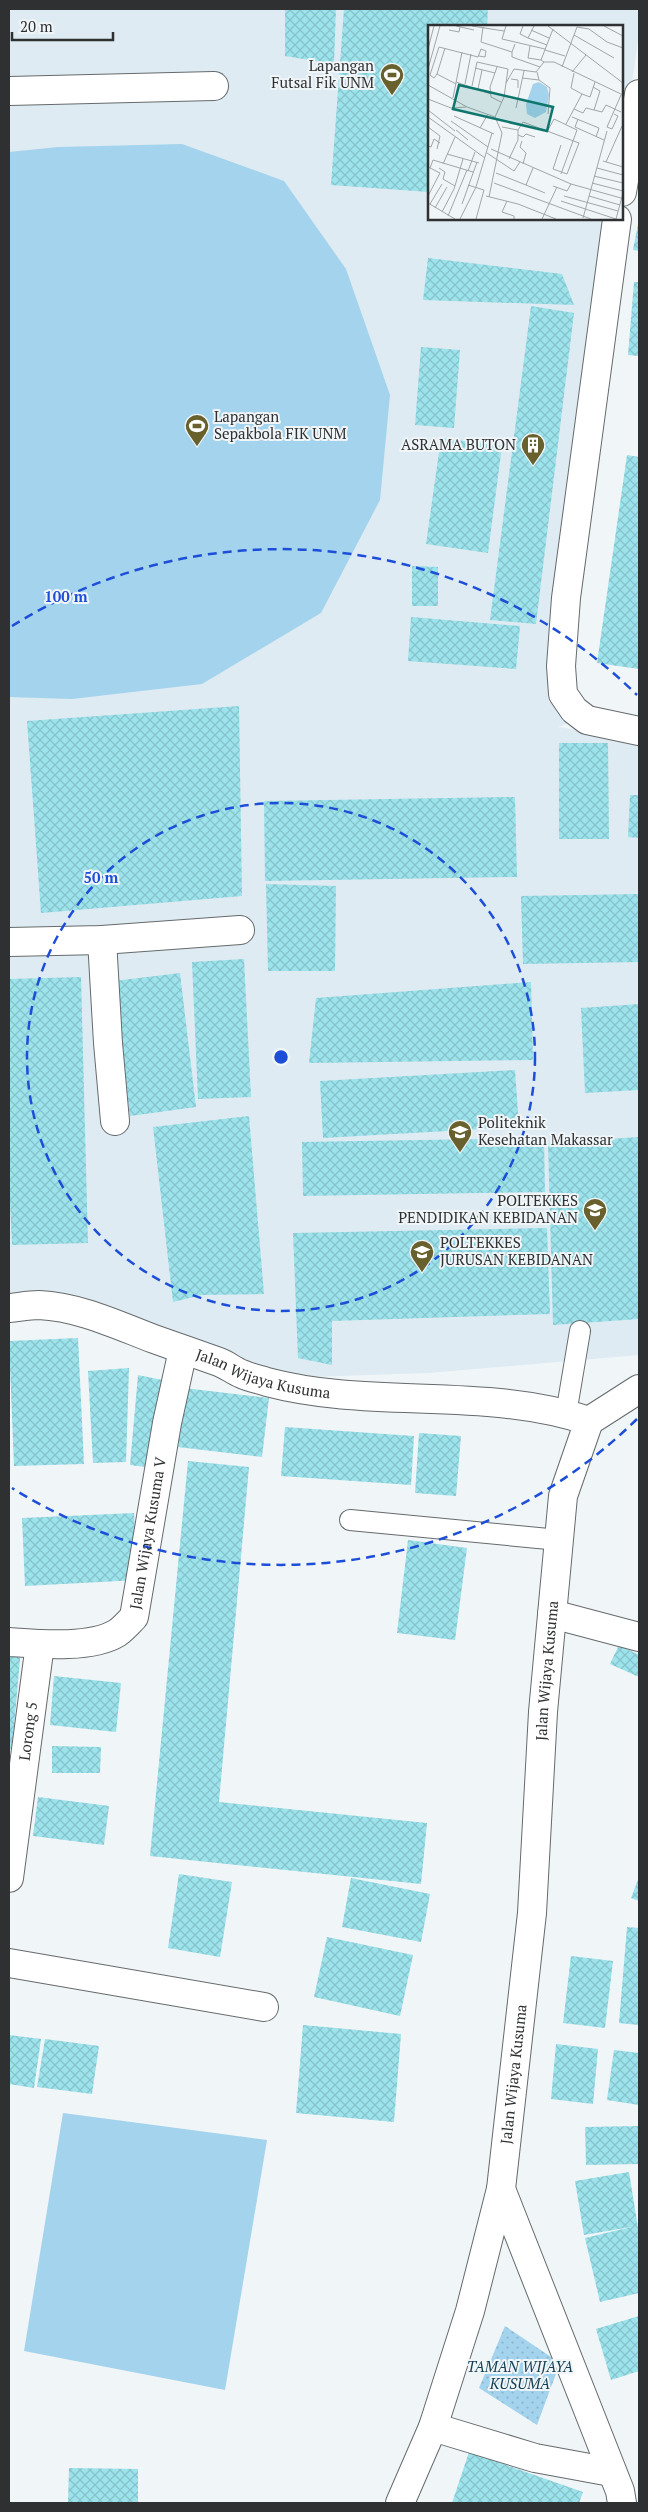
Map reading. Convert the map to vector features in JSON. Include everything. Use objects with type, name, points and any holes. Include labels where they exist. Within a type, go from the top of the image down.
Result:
[{"type":"street","points":[[9,92],[214,86]]},
{"type":"street","points":[[623,186],[639,94]]},
{"type":"street","points":[[617,220],[566,598],[561,666],[564,694],[574,710],[587,720],[639,731]]},
{"type":"street","points":[[9,942],[102,940],[240,930]]},
{"type":"street","points":[[102,940],[115,1121]]},
{"type":"street","name":"Jalan Wijaya Kusuma","points":[[9,1308],[38,1305],[68,1309],[100,1317],[221,1363],[242,1374],[270,1382],[322,1392],[467,1400],[524,1406],[578,1417],[563,1496],[543,1712],[532,1914],[502,2189],[470,2311],[433,2427],[400,2503]]},
{"type":"street","name":"Jalan Wijaya Kusuma V","points":[[9,1642],[40,1644],[81,1642],[106,1638],[116,1634],[134,1617],[167,1423],[183,1350]]},
{"type":"street","points":[[578,1417],[639,1389]]},
{"type":"street","points":[[552,1614],[639,1637]]},
{"type":"street","name":"Lorong 5","points":[[10,1864],[40,1644]]},
{"type":"street","points":[[9,1963],[264,2007]]},
{"type":"street","points":[[502,2189],[623,2487]]},
{"type":"street","points":[[433,2427],[623,2487]]},
{"type":"lane","points":[[578,1417],[580,1331]]},
{"type":"lane","points":[[350,1520],[559,1540]]},
{"type":"shaded area","points":[[9,9],[639,9],[639,33],[623,148],[623,25],[428,25],[428,220],[613,220],[559,620],[580,719],[558,727],[639,739],[639,1355],[428,1373],[281,1378],[9,1302]]},
{"type":"green space","name":"Lapangan Sepakbola FIK UNM","points":[[182,144],[284,181],[346,269],[390,395],[380,500],[321,613],[202,684],[72,699],[9,697],[9,152],[58,147]]},
{"type":"green space","points":[[63,2113],[267,2140],[225,2390],[24,2351]]},
{"type":"green space","name":"TAMAN WIJAYA KUSUMA","points":[[505,2326],[560,2363],[537,2425],[479,2388]]},
{"type":"building","points":[[285,9],[336,9],[334,64],[285,56]]},
{"type":"building","name":"Lapangan Futsal Fik UNM","points":[[344,9],[488,9],[487,25],[428,25],[428,192],[331,185]]},
{"type":"building","points":[[639,224],[639,251],[633,250]]},
{"type":"building","points":[[428,258],[562,274],[574,305],[423,300]]},
{"type":"building","points":[[634,282],[639,282],[639,356],[628,355]]},
{"type":"building","name":"ASRAMA BUTON","points":[[531,306],[574,313],[536,624],[490,620]]},
{"type":"building","points":[[421,347],[460,350],[454,428],[415,425]]},
{"type":"building","points":[[441,438],[502,446],[488,553],[426,544]]},
{"type":"building","points":[[627,455],[639,457],[639,669],[597,663]]},
{"type":"building","points":[[412,566],[438,567],[438,606],[412,606]]},
{"type":"building","points":[[411,617],[520,626],[516,669],[408,661]]},
{"type":"building","points":[[239,706],[242,896],[41,913],[27,721]]},
{"type":"building","points":[[559,743],[608,743],[609,839],[559,839]]},
{"type":"building","points":[[630,795],[639,795],[639,838],[628,837]]},
{"type":"building","points":[[515,797],[517,877],[265,881],[264,801]]},
{"type":"building","points":[[266,884],[336,886],[335,971],[268,971]]},
{"type":"building","points":[[639,894],[639,962],[523,964],[521,896]]},
{"type":"building","points":[[244,959],[251,1097],[198,1099],[192,962]]},
{"type":"building","points":[[180,973],[196,1107],[130,1116],[114,981]]},
{"type":"building","points":[[81,977],[88,1243],[12,1245],[9,1181],[9,979]]},
{"type":"building","points":[[531,982],[533,1060],[309,1063],[316,998]]},
{"type":"building","points":[[639,1004],[639,1090],[585,1093],[581,1008]]},
{"type":"building","points":[[515,1070],[519,1127],[323,1138],[320,1081]]},
{"type":"building","points":[[249,1116],[264,1294],[202,1295],[173,1302],[153,1127]]},
{"type":"building","name":"POLTEKKES PENDIDIKAN KEBIDANAN","points":[[639,1137],[639,1319],[553,1325],[548,1143]]},
{"type":"building","points":[[544,1138],[545,1192],[303,1196],[302,1142]]},
{"type":"building","name":"POLTEKKES JURUSAN KEBIDANAN","points":[[547,1228],[550,1314],[332,1321],[332,1365],[298,1358],[293,1233]]},
{"type":"building","points":[[78,1338],[84,1464],[14,1466],[9,1341]]},
{"type":"building","points":[[129,1368],[126,1462],[93,1463],[88,1371]]},
{"type":"building","points":[[138,1375],[167,1381],[154,1468],[130,1465]]},
{"type":"building","points":[[184,1388],[269,1398],[262,1457],[178,1447]]},
{"type":"building","points":[[285,1427],[414,1436],[411,1485],[281,1476]]},
{"type":"building","points":[[419,1433],[461,1436],[456,1496],[415,1493]]},
{"type":"building","points":[[188,1461],[249,1467],[219,1802],[427,1823],[421,1884],[150,1856]]},
{"type":"building","points":[[134,1513],[138,1580],[25,1586],[22,1518]]},
{"type":"building","points":[[408,1540],[467,1548],[455,1640],[397,1633]]},
{"type":"building","points":[[619,1645],[639,1655],[639,1677],[610,1664]]},
{"type":"building","points":[[9,1647],[21,1648],[12,1749],[9,1749]]},
{"type":"building","points":[[54,1676],[121,1683],[116,1732],[50,1725]]},
{"type":"building","points":[[52,1746],[101,1747],[100,1773],[52,1773]]},
{"type":"building","points":[[38,1797],[109,1806],[104,1845],[33,1836]]},
{"type":"building","points":[[179,1874],[232,1882],[220,1957],[168,1948]]},
{"type":"building","points":[[639,1877],[639,1901],[631,1898]]},
{"type":"building","points":[[351,1878],[430,1894],[421,1942],[342,1927]]},
{"type":"building","points":[[627,1927],[639,1928],[639,2025],[619,2023]]},
{"type":"building","points":[[327,1937],[413,1955],[400,2016],[314,1997]]},
{"type":"building","points":[[571,1956],[613,1961],[605,2028],[563,2023]]},
{"type":"building","points":[[303,2025],[401,2034],[394,2122],[296,2113]]},
{"type":"building","points":[[9,2035],[41,2039],[34,2088],[9,2084]]},
{"type":"building","points":[[45,2039],[99,2046],[92,2094],[37,2087]]},
{"type":"building","points":[[556,2044],[598,2049],[593,2104],[551,2099]]},
{"type":"building","points":[[614,2050],[639,2053],[639,2105],[607,2100]]},
{"type":"building","points":[[639,2126],[639,2164],[586,2165],[585,2127]]},
{"type":"building","points":[[629,2172],[639,2234],[639,2293],[600,2302],[585,2238],[631,2227],[584,2235],[575,2181]]},
{"type":"building","points":[[639,2316],[639,2371],[611,2380],[596,2329]]},
{"type":"building","points":[[469,2452],[583,2492],[579,2503],[452,2503]]},
{"type":"building","points":[[69,2468],[138,2469],[138,2503],[68,2503]]},
{"type":"place","name":"Lapangan Futsal Fik UNM","points":[[392,96]]},
{"type":"place","name":"Lapangan Sepakbola FIK UNM","points":[[197,447]]},
{"type":"place","name":"ASRAMA BUTON","points":[[533,466]]},
{"type":"place","name":"Politeknik Kesehatan Makassar","points":[[460,1153]]},
{"type":"place","name":"POLTEKKES PENDIDIKAN KEBIDANAN","points":[[595,1231]]},
{"type":"place","name":"POLTEKKES JURUSAN KEBIDANAN","points":[[422,1273]]}]
